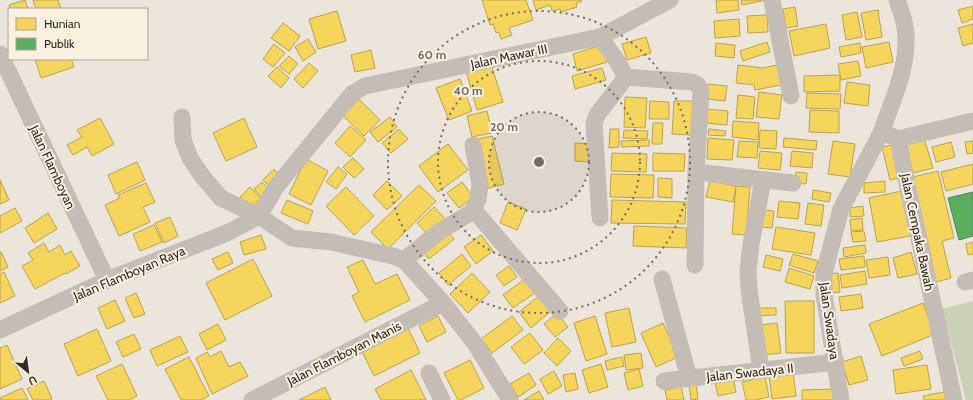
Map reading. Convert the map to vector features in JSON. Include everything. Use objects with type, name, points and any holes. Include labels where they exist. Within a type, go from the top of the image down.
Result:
[{"type":"street","name":"Jalan Mawar III","points":[[259,216],[276,187],[353,93],[364,86],[600,37],[670,0]]},
{"type":"street","points":[[772,0],[791,96]]},
{"type":"street","name":"Jalan Swadaya","points":[[841,400],[824,295],[824,273],[841,209],[881,133],[905,59],[906,40],[903,17],[897,0]]},
{"type":"street","points":[[600,37],[626,77]]},
{"type":"street","name":"Jalan Flamboyan","points":[[0,54],[107,280]]},
{"type":"street","points":[[626,77],[692,82],[698,85],[701,92],[696,172],[695,265]]},
{"type":"street","points":[[600,218],[594,123],[597,115],[626,77]]},
{"type":"street","points":[[182,117],[183,140],[190,158],[202,176],[221,198],[259,216],[292,238],[331,242],[404,260],[474,342],[510,400]]},
{"type":"street","points":[[881,133],[898,138],[973,120]]},
{"type":"street","name":"Jalan Cempaka Bawah","points":[[898,138],[954,400]]},
{"type":"street","points":[[404,260],[440,231],[472,212],[478,199],[480,185],[473,145]]},
{"type":"street","points":[[696,172],[793,184]]},
{"type":"street","points":[[761,370],[749,290],[748,271],[751,244],[763,180]]},
{"type":"street","points":[[473,209],[560,311]]},
{"type":"street","name":"Jalan Flamboyan Raya","points":[[0,330],[107,280],[227,233],[259,216]]},
{"type":"street","points":[[662,279],[689,378]]},
{"type":"street","name":"Jalan Flamboyan Manis","points":[[252,400],[435,307]]},
{"type":"street","name":"Jalan Swadaya II","points":[[664,381],[836,362]]},
{"type":"street","points":[[429,373],[442,400]]},
{"type":"green space","points":[[973,301],[973,400],[966,400],[942,309]]},
{"type":"building: Hunian","points":[[25,0],[28,8],[10,8],[9,5]]},
{"type":"building: Hunian","points":[[33,0],[58,0],[61,8],[36,8]]},
{"type":"building: Hunian","points":[[482,0],[526,0],[533,20],[509,28],[512,35],[501,39],[499,32],[496,33],[493,24],[490,25]]},
{"type":"building: Hunian","points":[[533,0],[581,0],[581,2],[576,3],[577,7],[561,12],[560,9],[552,11],[550,5],[536,10]]},
{"type":"building: Hunian","points":[[716,0],[738,0],[739,10],[717,13]]},
{"type":"building: Hunian","points":[[741,0],[767,0],[742,5]]},
{"type":"building: Hunian","points":[[973,6],[973,19],[962,23],[958,10]]},
{"type":"building: Hunian","points":[[795,7],[798,26],[786,28],[783,9]]},
{"type":"building: Hunian","points":[[878,10],[882,37],[866,40],[861,13]]},
{"type":"building: Hunian","points":[[337,11],[346,41],[318,49],[309,19]]},
{"type":"building: Hunian","points":[[857,12],[862,37],[846,40],[842,15]]},
{"type":"building: Hunian","points":[[767,15],[768,32],[748,33],[747,16]]},
{"type":"building: Hunian","points":[[739,19],[740,36],[715,38],[714,21]]},
{"type":"building: Hunian","points":[[283,23],[300,36],[289,51],[271,38]]},
{"type":"building: Hunian","points":[[826,24],[830,48],[794,56],[789,31]]},
{"type":"building: Hunian","points":[[973,24],[973,43],[963,46],[958,28]]},
{"type":"building: Hunian","points":[[646,37],[651,53],[627,60],[622,44]]},
{"type":"building: Hunian","points":[[308,39],[316,52],[303,61],[295,47]]},
{"type":"building: Hunian","points":[[767,42],[770,52],[743,61],[740,51]]},
{"type":"building: Hunian","points":[[889,42],[893,62],[866,68],[862,47]]},
{"type":"building: Hunian","points":[[716,43],[735,45],[734,58],[715,56]]},
{"type":"building: Hunian","points":[[860,43],[861,53],[841,57],[839,47]]},
{"type":"building: Hunian","points":[[274,44],[285,53],[273,67],[263,59]]},
{"type":"building: Hunian","points":[[602,45],[607,62],[577,71],[573,54]]},
{"type":"building: Hunian","points":[[371,50],[375,68],[355,72],[351,55]]},
{"type":"building: Hunian","points":[[289,56],[298,64],[289,74],[279,66]]},
{"type":"building: Hunian","points":[[35,60],[71,60],[74,67],[41,78]]},
{"type":"building: Hunian","points":[[858,61],[861,76],[841,80],[838,64]]},
{"type":"building: Hunian","points":[[309,63],[318,71],[303,88],[294,79]]},
{"type":"building: Hunian","points":[[491,64],[503,102],[477,110],[466,71]]},
{"type":"building: Hunian","points":[[738,65],[763,68],[777,65],[781,85],[755,90],[754,85],[736,83]]},
{"type":"building: Hunian","points":[[277,67],[289,78],[281,88],[268,76]]},
{"type":"building: Hunian","points":[[602,68],[606,80],[575,89],[572,76]]},
{"type":"building: Hunian","points":[[840,75],[840,91],[804,92],[804,76]]},
{"type":"building: Hunian","points":[[460,79],[472,111],[449,120],[436,88]]},
{"type":"building: Hunian","points":[[847,82],[870,85],[868,106],[844,103]]},
{"type":"building: Hunian","points":[[708,84],[727,86],[725,101],[707,99]]},
{"type":"building: Hunian","points":[[759,92],[782,95],[779,119],[756,117]]},
{"type":"building: Hunian","points":[[807,93],[841,94],[840,109],[806,108]]},
{"type":"building: Hunian","points":[[738,95],[755,97],[753,119],[736,118]]},
{"type":"building: Hunian","points":[[625,97],[647,98],[645,128],[624,127]]},
{"type":"building: Hunian","points":[[359,99],[380,120],[364,136],[343,116]]},
{"type":"building: Hunian","points":[[650,101],[669,102],[669,119],[649,119]]},
{"type":"building: Hunian","points":[[674,101],[694,101],[692,135],[672,134]]},
{"type":"building: Hunian","points":[[707,109],[728,111],[727,125],[706,123]]},
{"type":"building: Hunian","points":[[810,110],[839,111],[839,133],[809,132]]},
{"type":"building: Hunian","points":[[487,111],[492,133],[472,137],[467,116]]},
{"type":"building: Hunian","points":[[390,117],[397,127],[378,142],[370,132]]},
{"type":"building: Hunian","points":[[100,118],[114,144],[92,156],[87,147],[73,155],[67,145],[82,137],[77,130]]},
{"type":"building: Hunian","points":[[244,118],[257,147],[226,161],[213,133]]},
{"type":"building: Hunian","points":[[733,121],[759,123],[758,140],[732,137]]},
{"type":"building: Hunian","points":[[653,123],[663,123],[662,144],[652,144]]},
{"type":"building: Hunian","points":[[350,126],[366,140],[350,157],[335,143]]},
{"type":"building: Hunian","points":[[399,129],[408,139],[391,153],[382,143]]},
{"type":"building: Hunian","points":[[610,129],[619,129],[619,147],[609,148]]},
{"type":"building: Hunian","points":[[709,129],[726,131],[725,136],[708,135]]},
{"type":"building: Hunian","points":[[624,130],[648,131],[647,139],[623,138]]},
{"type":"building: Hunian","points":[[760,130],[777,131],[776,149],[759,148]]},
{"type":"building: Hunian","points":[[923,135],[933,168],[913,173],[904,141]]},
{"type":"building: Hunian","points":[[492,136],[504,184],[485,189],[474,140]]},
{"type":"building: Hunian","points":[[708,138],[734,140],[732,160],[707,159]]},
{"type":"building: Hunian","points":[[784,138],[817,141],[816,150],[783,147]]},
{"type":"building: Hunian","points":[[649,140],[649,146],[622,147],[621,141]]},
{"type":"building: Hunian","points":[[739,141],[758,142],[757,158],[737,157]]},
{"type":"building: Hunian","points":[[833,141],[855,144],[850,177],[828,174]]},
{"type":"building: Hunian","points":[[973,141],[973,153],[967,154],[965,142]]},
{"type":"building: Hunian","points":[[951,142],[955,157],[936,162],[932,147]]},
{"type":"building: Hunian","points":[[575,143],[589,144],[589,162],[575,161]]},
{"type":"building: Hunian","points":[[448,144],[468,170],[438,192],[419,166]]},
{"type":"building: Hunian","points":[[897,144],[905,177],[890,180],[882,147]]},
{"type":"building: Hunian","points":[[760,151],[782,153],[780,170],[758,168]]},
{"type":"building: Hunian","points":[[792,151],[813,153],[812,168],[790,166]]},
{"type":"building: Hunian","points":[[612,153],[647,154],[646,172],[611,171]]},
{"type":"building: Hunian","points":[[653,153],[685,154],[684,171],[653,171]]},
{"type":"building: Hunian","points":[[353,158],[364,169],[354,178],[343,167]]},
{"type":"building: Hunian","points":[[306,159],[328,171],[311,205],[289,194]]},
{"type":"building: Hunian","points":[[137,162],[145,180],[116,194],[108,175]]},
{"type":"building: Hunian","points":[[973,164],[973,184],[946,191],[941,172]]},
{"type":"building: Hunian","points":[[338,167],[347,174],[336,189],[326,182]]},
{"type":"building: Hunian","points":[[274,169],[281,177],[270,187],[263,180]]},
{"type":"building: Hunian","points":[[938,171],[954,238],[942,241],[951,278],[936,282],[913,177]]},
{"type":"building: Hunian","points":[[796,172],[807,173],[806,184],[795,183]]},
{"type":"building: Hunian","points":[[611,174],[654,175],[653,198],[610,197]]},
{"type":"building: Hunian","points":[[658,178],[672,179],[672,198],[658,197]]},
{"type":"building: Hunian","points":[[0,180],[9,200],[0,204]]},
{"type":"building: Hunian","points":[[387,181],[402,196],[387,210],[373,195]]},
{"type":"building: Hunian","points":[[710,181],[736,186],[733,202],[706,197]]},
{"type":"building: Hunian","points":[[885,181],[885,192],[864,193],[864,183]]},
{"type":"building: Hunian","points":[[262,182],[269,190],[261,197],[254,189]]},
{"type":"building: Hunian","points":[[462,182],[473,197],[459,208],[447,193]]},
{"type":"building: Hunian","points":[[146,183],[155,202],[143,207],[150,222],[119,236],[105,205],[120,198],[118,195]]},
{"type":"building: Hunian","points":[[419,185],[436,201],[388,249],[371,232]]},
{"type":"building: Hunian","points":[[736,186],[750,187],[746,235],[732,234]]},
{"type":"building: Hunian","points":[[250,187],[261,199],[250,208],[240,197]]},
{"type":"building: Hunian","points":[[346,187],[374,216],[354,235],[326,206]]},
{"type":"building: Hunian","points":[[813,190],[831,193],[829,202],[812,199]]},
{"type":"building: Hunian","points":[[902,191],[910,236],[877,242],[869,198]]},
{"type":"building: Hunian","points":[[287,200],[313,211],[308,224],[281,213]]},
{"type":"building: Hunian","points":[[612,200],[686,202],[685,224],[611,223]]},
{"type":"building: Hunian","points":[[779,201],[800,203],[798,219],[777,217]]},
{"type":"building: Hunian","points":[[508,202],[526,209],[517,230],[500,223]]},
{"type":"building: Hunian","points":[[808,203],[824,205],[821,226],[805,224]]},
{"type":"building: Hunian","points":[[863,206],[864,216],[850,217],[850,208]]},
{"type":"building: Hunian","points":[[434,207],[448,222],[430,237],[417,223]]},
{"type":"building: Hunian","points":[[15,208],[22,221],[0,233],[0,216]]},
{"type":"building: Hunian","points":[[763,210],[774,211],[772,228],[761,227]]},
{"type":"building: Hunian","points":[[48,213],[57,229],[34,243],[25,228]]},
{"type":"building: Hunian","points":[[170,217],[178,236],[164,243],[155,223]]},
{"type":"building: Hunian","points":[[862,218],[863,230],[851,231],[850,220]]},
{"type":"building: Hunian","points":[[154,225],[162,242],[140,251],[133,234]]},
{"type":"building: Hunian","points":[[634,226],[687,228],[686,248],[633,246]]},
{"type":"building: Hunian","points":[[776,227],[815,233],[811,255],[772,249]]},
{"type":"building: Hunian","points":[[446,229],[454,239],[429,259],[421,249]]},
{"type":"building: Hunian","points":[[864,231],[866,241],[853,242],[851,232]]},
{"type":"building: Hunian","points":[[261,235],[266,249],[244,255],[240,242]]},
{"type":"building: Hunian","points":[[481,235],[493,251],[476,264],[464,247]]},
{"type":"building: Hunian","points":[[973,242],[973,254],[968,255],[966,244]]},
{"type":"building: Hunian","points":[[44,243],[49,252],[60,245],[65,255],[71,251],[80,266],[35,289],[22,266],[33,260],[28,253]]},
{"type":"building: Hunian","points":[[865,245],[866,253],[844,257],[843,248]]},
{"type":"building: Hunian","points":[[0,252],[8,267],[0,271]]},
{"type":"building: Hunian","points":[[228,252],[233,263],[218,270],[212,259]]},
{"type":"building: Hunian","points":[[911,252],[917,274],[898,278],[893,258]]},
{"type":"building: Hunian","points":[[462,254],[471,266],[448,285],[439,273]]},
{"type":"building: Hunian","points":[[793,254],[818,261],[814,273],[789,265]]},
{"type":"building: Hunian","points":[[766,255],[783,259],[780,271],[763,267]]},
{"type":"building: Hunian","points":[[864,256],[865,267],[841,270],[839,259]]},
{"type":"building: Hunian","points":[[888,257],[890,275],[869,278],[866,260]]},
{"type":"building: Hunian","points":[[253,259],[272,296],[225,320],[206,283]]},
{"type":"building: Hunian","points":[[363,260],[375,284],[397,274],[410,300],[365,322],[352,296],[359,292],[347,267]]},
{"type":"building: Hunian","points":[[509,266],[517,277],[504,286],[496,275]]},
{"type":"building: Hunian","points":[[789,268],[814,276],[810,289],[785,282]]},
{"type":"building: Hunian","points":[[865,271],[867,284],[842,288],[840,275]]},
{"type":"building: Hunian","points":[[4,272],[15,296],[0,303],[0,274]]},
{"type":"building: Hunian","points":[[472,273],[490,292],[468,313],[450,294]]},
{"type":"building: Hunian","points":[[838,273],[840,292],[830,293],[828,274]]},
{"type":"building: Hunian","points":[[526,278],[536,292],[513,308],[503,295]]},
{"type":"building: Hunian","points":[[136,293],[145,314],[134,318],[125,298]]},
{"type":"building: Hunian","points":[[861,294],[863,308],[841,311],[839,297]]},
{"type":"building: Hunian","points":[[539,296],[551,311],[531,328],[519,312]]},
{"type":"building: Hunian","points":[[115,300],[125,321],[107,329],[98,308]]},
{"type":"building: Hunian","points":[[785,301],[814,301],[814,353],[786,353]]},
{"type":"building: Hunian","points":[[923,303],[935,334],[882,356],[869,324]]},
{"type":"building: Hunian","points":[[629,308],[636,342],[612,347],[605,313]]},
{"type":"building: Hunian","points":[[758,308],[776,308],[776,315],[758,316]]},
{"type":"building: Hunian","points":[[557,313],[568,327],[555,337],[544,324]]},
{"type":"building: Hunian","points":[[438,316],[446,332],[427,342],[419,326]]},
{"type":"building: Hunian","points":[[512,316],[523,330],[492,353],[481,339]]},
{"type":"building: Hunian","points":[[595,316],[607,354],[586,361],[574,323]]},
{"type":"building: Hunian","points":[[663,323],[678,357],[656,367],[641,333]]},
{"type":"building: Hunian","points":[[777,323],[781,353],[764,355],[760,325]]},
{"type":"building: Hunian","points":[[218,324],[226,340],[207,350],[199,334]]},
{"type":"building: Hunian","points":[[407,326],[420,353],[374,376],[361,349]]},
{"type":"building: Hunian","points":[[97,329],[111,361],[78,376],[64,344]]},
{"type":"building: Hunian","points":[[530,333],[543,350],[524,364],[511,347]]},
{"type":"building: Hunian","points":[[134,334],[141,349],[123,357],[116,342]]},
{"type":"building: Hunian","points":[[180,336],[188,352],[157,366],[150,350]]},
{"type":"building: Hunian","points":[[558,338],[571,351],[557,366],[544,353]]},
{"type":"building: Hunian","points":[[7,345],[22,379],[0,389],[0,348]]},
{"type":"building: Hunian","points":[[221,351],[229,367],[240,362],[248,376],[212,394],[196,358],[207,352],[210,357]]},
{"type":"building: Hunian","points":[[920,351],[923,359],[904,366],[901,358]]},
{"type":"building: Hunian","points":[[641,353],[643,368],[626,370],[624,355]]},
{"type":"building: Hunian","points":[[861,356],[868,380],[849,385],[842,362]]},
{"type":"building: Hunian","points":[[189,357],[209,396],[201,400],[181,400],[165,369]]},
{"type":"building: Hunian","points":[[622,357],[624,366],[607,370],[605,361]]},
{"type":"building: Hunian","points":[[470,360],[484,388],[461,400],[458,400],[444,373]]},
{"type":"building: Hunian","points":[[122,364],[137,396],[129,400],[108,400],[96,376]]},
{"type":"building: Hunian","points":[[601,364],[608,387],[589,393],[582,370]]},
{"type":"building: Hunian","points":[[927,365],[931,389],[896,394],[893,370]]},
{"type":"building: Hunian","points":[[639,369],[643,386],[628,390],[624,373]]},
{"type":"building: Hunian","points":[[411,370],[426,400],[381,400],[375,389]]},
{"type":"building: Hunian","points":[[554,371],[562,386],[548,394],[540,379]]},
{"type":"building: Hunian","points":[[793,371],[796,396],[772,399],[769,375]]},
{"type":"building: Hunian","points":[[529,373],[536,385],[518,397],[510,384]]},
{"type":"building: Hunian","points":[[575,373],[578,389],[566,392],[563,375]]},
{"type":"building: Hunian","points":[[765,377],[769,397],[746,400],[742,382]]},
{"type":"building: Hunian","points":[[733,378],[736,392],[718,396],[715,382]]},
{"type":"building: Hunian","points":[[44,381],[52,399],[33,400],[27,389]]},
{"type":"building: Hunian","points":[[696,384],[698,399],[691,400],[689,385]]},
{"type":"building: Hunian","points":[[681,386],[684,400],[667,400],[665,390]]},
{"type":"building: Hunian","points":[[325,387],[331,400],[299,400]]},
{"type":"building: Hunian","points":[[22,388],[28,400],[0,400],[0,398]]},
{"type":"building: Hunian","points":[[835,389],[835,400],[802,400],[802,390]]},
{"type":"building: Hunian","points":[[539,391],[544,400],[524,400]]},
{"type":"building: Hunian","points":[[944,392],[946,400],[924,400],[923,396]]},
{"type":"building: Publik","points":[[973,192],[973,236],[959,240],[948,198]]}]
